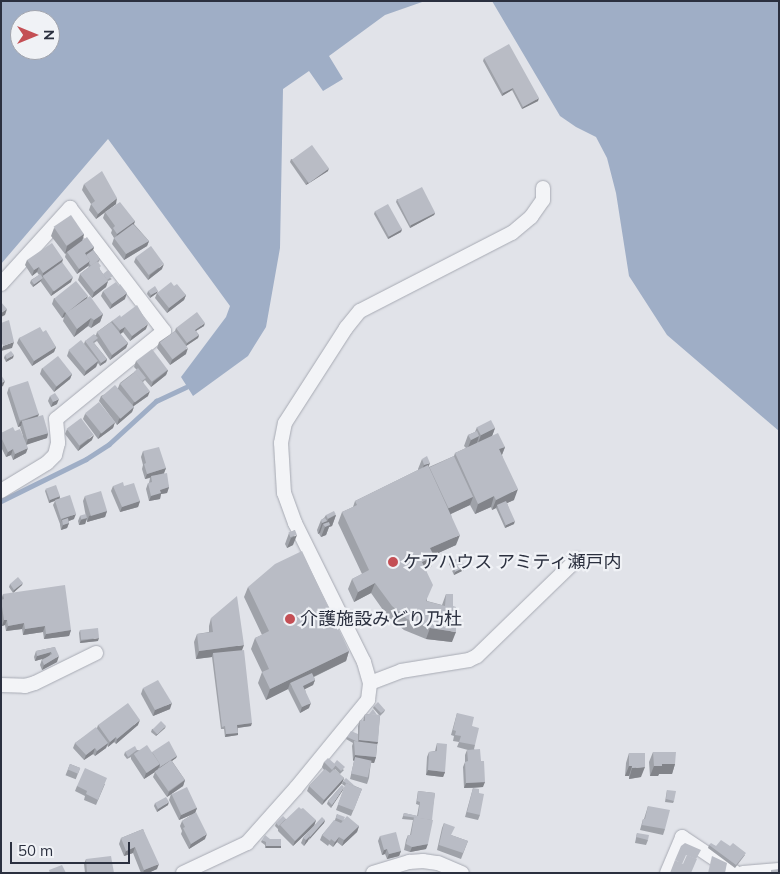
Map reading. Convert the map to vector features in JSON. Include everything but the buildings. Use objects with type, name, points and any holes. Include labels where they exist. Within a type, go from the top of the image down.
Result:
[{"type":"street","points":[[183,873],[247,843],[296,788],[368,700],[370,683],[364,662],[295,523],[284,493],[281,443],[285,422],[346,328],[360,311],[512,234],[535,212],[543,200],[543,188]]},
{"type":"street","points":[[1,284],[70,208],[164,331],[56,419],[58,443],[55,455],[47,463],[1,491]]},
{"type":"street","points":[[370,683],[401,671],[469,660],[477,656],[578,559]]},
{"type":"street","points":[[1,685],[25,686],[35,683],[96,654]]},
{"type":"street","points":[[667,873],[682,837],[736,873]]},
{"type":"street","points":[[373,873],[409,862],[423,861],[438,863],[462,873]]},
{"type":"street","points":[[743,873],[779,870]]},
{"type":"water","points":[[1,1],[425,1],[385,15],[329,56],[343,79],[323,91],[309,71],[283,89],[280,248],[266,327],[248,356],[193,396],[181,377],[226,317],[230,306],[108,139],[1,264]]},
{"type":"water","points":[[492,1],[779,1],[779,431],[667,335],[629,276],[616,193],[607,158],[596,137],[560,116]]},
{"type":"waterway","points":[[1,501],[86,459],[109,444],[156,401],[186,387]]},
{"type":"place","name":"ケアハウス アミティ瀬戸内","points":[[393,562]]},
{"type":"place","name":"介護施設みどり乃杜","points":[[290,619]]}]
